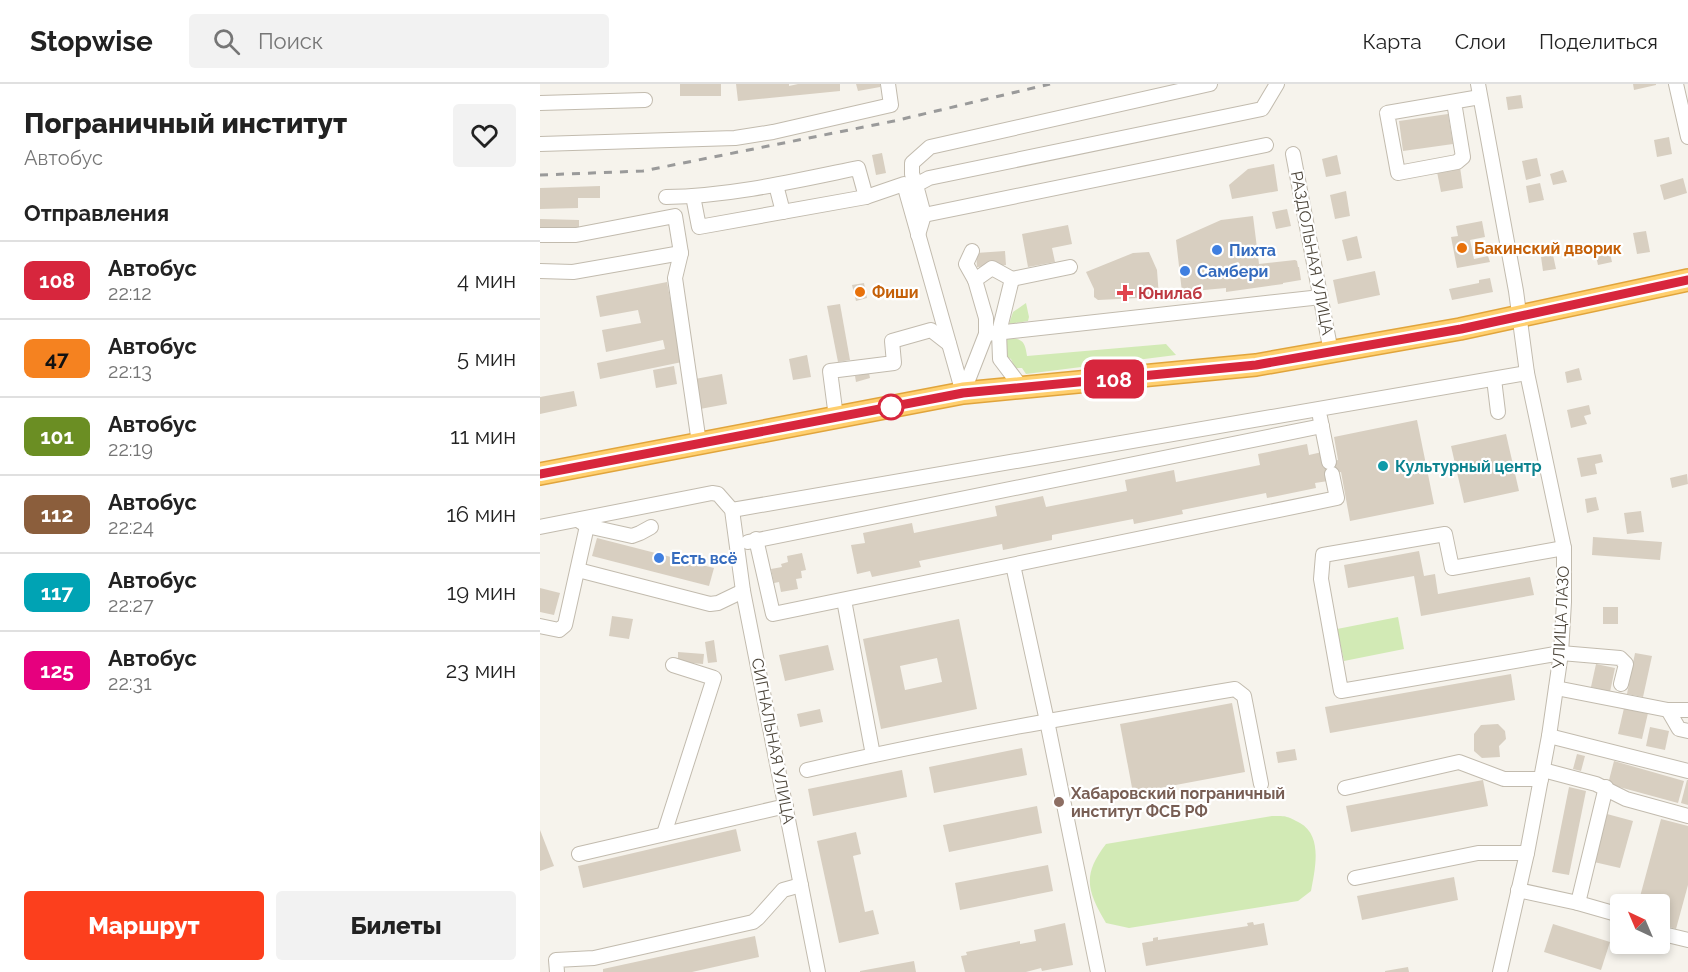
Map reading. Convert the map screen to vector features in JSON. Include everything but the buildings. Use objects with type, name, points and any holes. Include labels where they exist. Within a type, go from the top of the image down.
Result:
[{"type":"highway","points":[[540,474],[963,393],[1256,365],[1520,317],[1688,280]]},
{"type":"street","points":[[540,144],[735,138],[773,132],[891,105],[888,84]]},
{"type":"street","points":[[918,235],[924,215],[912,174],[912,163],[930,147],[1210,84]]},
{"type":"street","points":[[916,185],[928,178],[1262,109],[1277,84]]},
{"type":"street","points":[[1676,84],[1688,137]]},
{"type":"street","points":[[1454,102],[1463,157],[1457,162],[1398,173],[1387,113],[1454,102],[1479,90]]},
{"type":"street","name":"УЛИЦА ЛАЗО","points":[[1479,90],[1520,317],[1527,373],[1564,548],[1561,653],[1549,736],[1527,853],[1500,972]]},
{"type":"street","points":[[540,104],[645,100]]},
{"type":"street","points":[[924,215],[1266,145]]},
{"type":"street","name":"РАЗДОЛЬНАЯ УЛИЦА","points":[[1293,154],[1331,352]]},
{"type":"street","points":[[666,197],[693,196],[776,185],[858,168],[866,196]]},
{"type":"street","points":[[693,196],[699,227],[866,196],[904,184],[963,393]]},
{"type":"street","points":[[776,185],[783,212]]},
{"type":"street","points":[[540,235],[576,235],[675,216],[681,253],[675,278],[699,443]]},
{"type":"street","points":[[972,251],[966,264],[975,280],[1000,359],[1022,388]]},
{"type":"street","points":[[540,271],[573,272],[681,253]]},
{"type":"street","points":[[975,280],[992,268],[1012,279],[1071,267]]},
{"type":"street","points":[[963,393],[992,333],[1012,279]]},
{"type":"street","points":[[992,333],[1321,297]]},
{"type":"street","points":[[836,417],[830,371],[894,363],[892,341],[932,330],[949,344]]},
{"type":"street","points":[[540,527],[583,523],[712,493],[718,494],[732,510],[1527,373]]},
{"type":"street","points":[[1494,379],[1498,412]]},
{"type":"street","points":[[756,540],[773,614],[1337,498],[1318,409]]},
{"type":"street","points":[[737,544],[1322,426]]},
{"type":"street","name":"СИГНАЛЬНАЯ УЛИЦА","points":[[732,510],[743,591],[818,972]]},
{"type":"street","points":[[583,523],[632,536],[651,527]]},
{"type":"street","points":[[540,626],[560,630],[565,625],[578,570],[583,523]]},
{"type":"street","points":[[1564,548],[1452,568],[1445,534],[1323,555],[1321,579],[1341,691],[1561,653],[1620,658],[1626,664],[1621,684]]},
{"type":"street","points":[[1013,566],[1098,972]]},
{"type":"street","points":[[578,570],[711,604],[743,591]]},
{"type":"street","points":[[844,600],[873,755]]},
{"type":"street","points":[[664,834],[714,678],[673,665]]},
{"type":"street","points":[[1556,688],[1668,710],[1688,710]]},
{"type":"street","points":[[807,770],[1047,721],[1235,689],[1244,696],[1261,784]]},
{"type":"street","points":[[1668,710],[1679,729],[1688,731]]},
{"type":"street","points":[[1549,736],[1688,771]]},
{"type":"street","points":[[1345,788],[1459,762],[1504,779],[1542,774],[1606,787],[1626,799],[1688,816]]},
{"type":"street","points":[[1578,903],[1606,787]]},
{"type":"street","points":[[579,854],[786,806]]},
{"type":"street","points":[[1355,878],[1478,853],[1527,853]]},
{"type":"street","points":[[554,962],[594,958],[753,922],[783,890],[801,885]]},
{"type":"street","points":[[1518,890],[1610,912]]},
{"type":"street","points":[[1670,936],[1688,940]]},
{"type":"green space","points":[[1026,303],[1028,321],[1009,324],[1013,312]]},
{"type":"green space","points":[[1007,338],[1022,342],[1027,356],[1166,344],[1176,355],[1026,374],[1022,368],[1015,368],[1011,359],[1005,356]]},
{"type":"green space","points":[[1398,617],[1404,649],[1344,661],[1337,629]]},
{"type":"green space","points":[[1272,816],[1287,817],[1300,823],[1312,836],[1315,844],[1316,854],[1311,891],[1298,901],[1129,928],[1106,923],[1091,892],[1090,874],[1098,855],[1106,844]]},
{"type":"railway","points":[[540,175],[643,171],[894,121],[1050,84]]},
{"type":"bus line","name":"108","points":[[540,474],[963,393],[1256,365],[1461,329],[1688,280]]},
{"type":"place","name":"Бакинский дворик","points":[[1462,248]]},
{"type":"place","name":"Пихта","points":[[1217,250]]},
{"type":"place","name":"Самбери","points":[[1185,271]]},
{"type":"place","name":"Фиши","points":[[860,292]]},
{"type":"place","name":"Юнилаб","points":[[1125,293]]},
{"type":"place","name":"Культурный центр","points":[[1383,466]]},
{"type":"place","name":"Есть всё","points":[[659,558]]},
{"type":"place","name":"Хабаровский пограничный институт ФСБ РФ","points":[[1059,802]]}]
